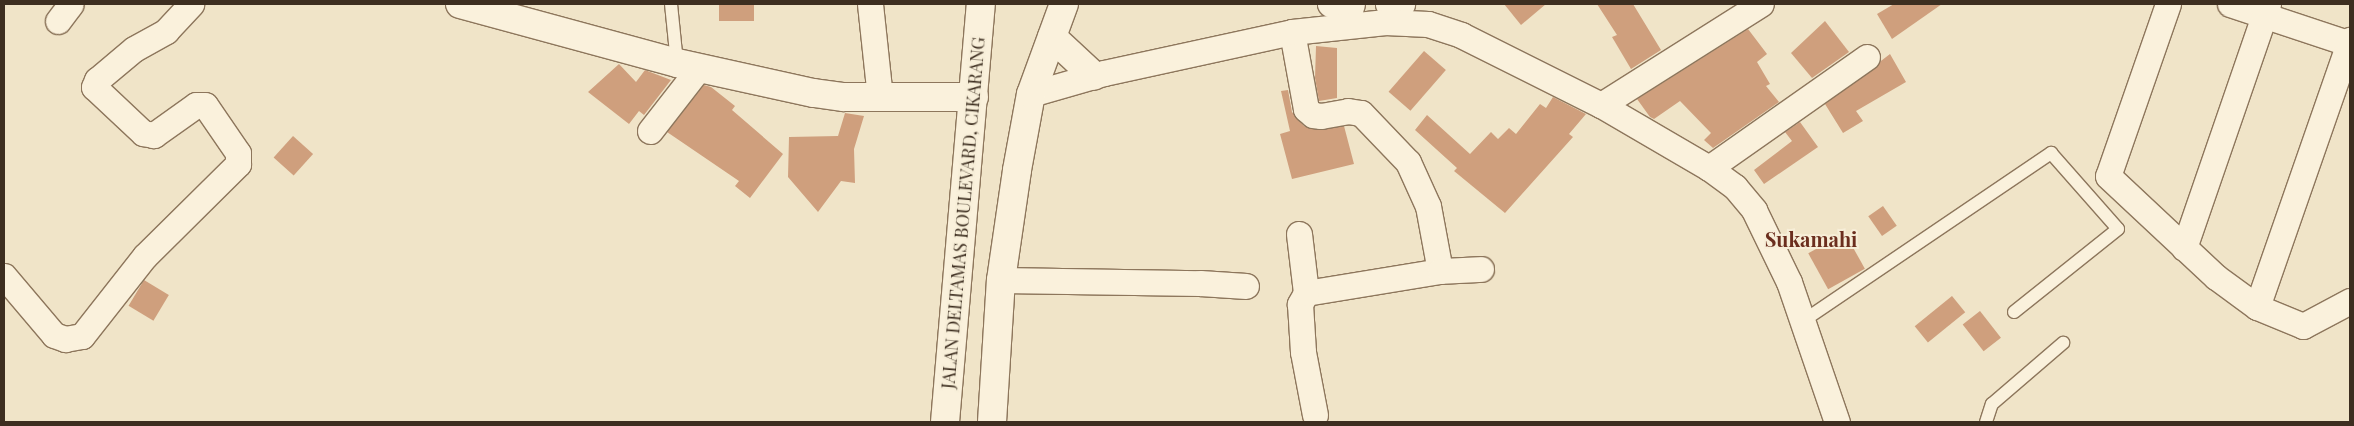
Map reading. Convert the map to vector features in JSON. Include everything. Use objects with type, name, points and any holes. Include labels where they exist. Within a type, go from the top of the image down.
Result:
[{"type":"street","points":[[4,276],[54,335],[75,339],[89,330],[145,256],[238,164],[238,153],[205,105],[196,105],[154,135],[143,133],[94,88],[97,80],[134,49],[166,30],[191,4]]},
{"type":"street","points":[[460,4],[688,66],[814,94],[880,97],[974,97]]},
{"type":"street","points":[[870,4],[880,97]]},
{"type":"street","name":"JALAN DELTAMAS BOULEVARD, CIKARANG","points":[[945,422],[981,4]]},
{"type":"street","points":[[992,422],[1001,280],[1031,94],[1064,4]]},
{"type":"street","points":[[1330,4],[1350,10],[1352,4]]},
{"type":"street","points":[[1388,4],[1397,7],[1402,4]]},
{"type":"street","points":[[1601,106],[1761,4]]},
{"type":"street","points":[[2168,4],[2108,176],[2184,248],[2257,307],[2303,326],[2350,302]]},
{"type":"street","points":[[2230,4],[2266,10],[2350,43],[2257,307]]},
{"type":"street","points":[[2184,248],[2266,10]]},
{"type":"street","points":[[1031,94],[1094,76],[1292,32],[1384,22],[1428,24],[1491,48],[1601,106],[1709,168],[1735,187],[1754,210],[1804,321],[1822,386],[1837,422]]},
{"type":"street","points":[[1292,32],[1306,109],[1313,115],[1321,116],[1348,111],[1361,113],[1408,162],[1428,206],[1440,271]]},
{"type":"street","points":[[1052,37],[1094,76]]},
{"type":"street","points":[[1709,168],[1867,57]]},
{"type":"street","points":[[650,131],[688,66]]},
{"type":"street","points":[[1299,234],[1306,293],[1300,304],[1303,352],[1314,415]]},
{"type":"street","points":[[1306,293],[1440,271],[1481,269]]},
{"type":"street","points":[[1001,280],[1200,283],[1246,286]]},
{"type":"lane","points":[[670,4],[688,66]]},
{"type":"lane","points":[[1804,321],[2051,153],[2118,229],[2014,312]]},
{"type":"lane","points":[[1986,422],[1992,404],[2063,344]]},
{"type":"building","points":[[719,4],[754,4],[754,21],[719,21]]},
{"type":"building","points":[[1504,4],[1546,4],[1521,25]]},
{"type":"building","points":[[1597,4],[1633,4],[1661,50],[1631,69],[1612,37],[1617,35]]},
{"type":"building","points":[[1894,4],[1942,4],[1892,39],[1877,14]]},
{"type":"building","points":[[1825,21],[1849,52],[1812,78],[1791,53]]},
{"type":"building","points":[[1748,29],[1767,54],[1757,62],[1770,84],[1766,86],[1779,102],[1713,148],[1704,140],[1711,133],[1680,101],[1654,119],[1650,117],[1637,99]]},
{"type":"building","points":[[1316,46],[1337,48],[1337,98],[1319,101],[1315,78]]},
{"type":"building","points":[[1424,51],[1446,70],[1410,111],[1389,92]]},
{"type":"building","points":[[1890,54],[1906,82],[1856,111],[1863,121],[1843,133],[1825,104]]},
{"type":"building","points":[[619,64],[636,82],[645,70],[671,80],[644,115],[639,111],[629,124],[588,92]]},
{"type":"building","points":[[704,85],[711,87],[735,106],[732,110],[783,154],[750,198],[735,186],[739,181],[667,132]]},
{"type":"building","points":[[1288,90],[1292,112],[1304,126],[1320,130],[1344,126],[1354,164],[1292,179],[1280,134],[1290,131],[1281,91]]},
{"type":"building","points":[[1553,97],[1586,114],[1569,134],[1573,137],[1505,213],[1454,171],[1457,168],[1415,130],[1427,115],[1470,154],[1491,132],[1498,139],[1509,128],[1516,134],[1540,104],[1546,108]]},
{"type":"building","points":[[845,113],[864,116],[854,149],[855,183],[841,181],[818,212],[788,177],[789,137],[838,136]]},
{"type":"building","points":[[1800,122],[1818,147],[1764,184],[1754,170],[1792,141],[1785,132]]},
{"type":"building","points":[[293,136],[313,154],[294,176],[274,158]]},
{"type":"building","points":[[1883,206],[1897,226],[1882,236],[1868,216]]},
{"type":"building","points":[[1845,233],[1865,269],[1828,289],[1808,253]]},
{"type":"building","points":[[144,280],[169,295],[153,321],[129,306]]},
{"type":"building","points":[[1952,296],[1965,312],[1928,343],[1915,326]]},
{"type":"building","points":[[1980,311],[2001,338],[1984,351],[1963,325]]},
{"type":"district","name":"Sukamahi","points":[[1811,238]]}]
